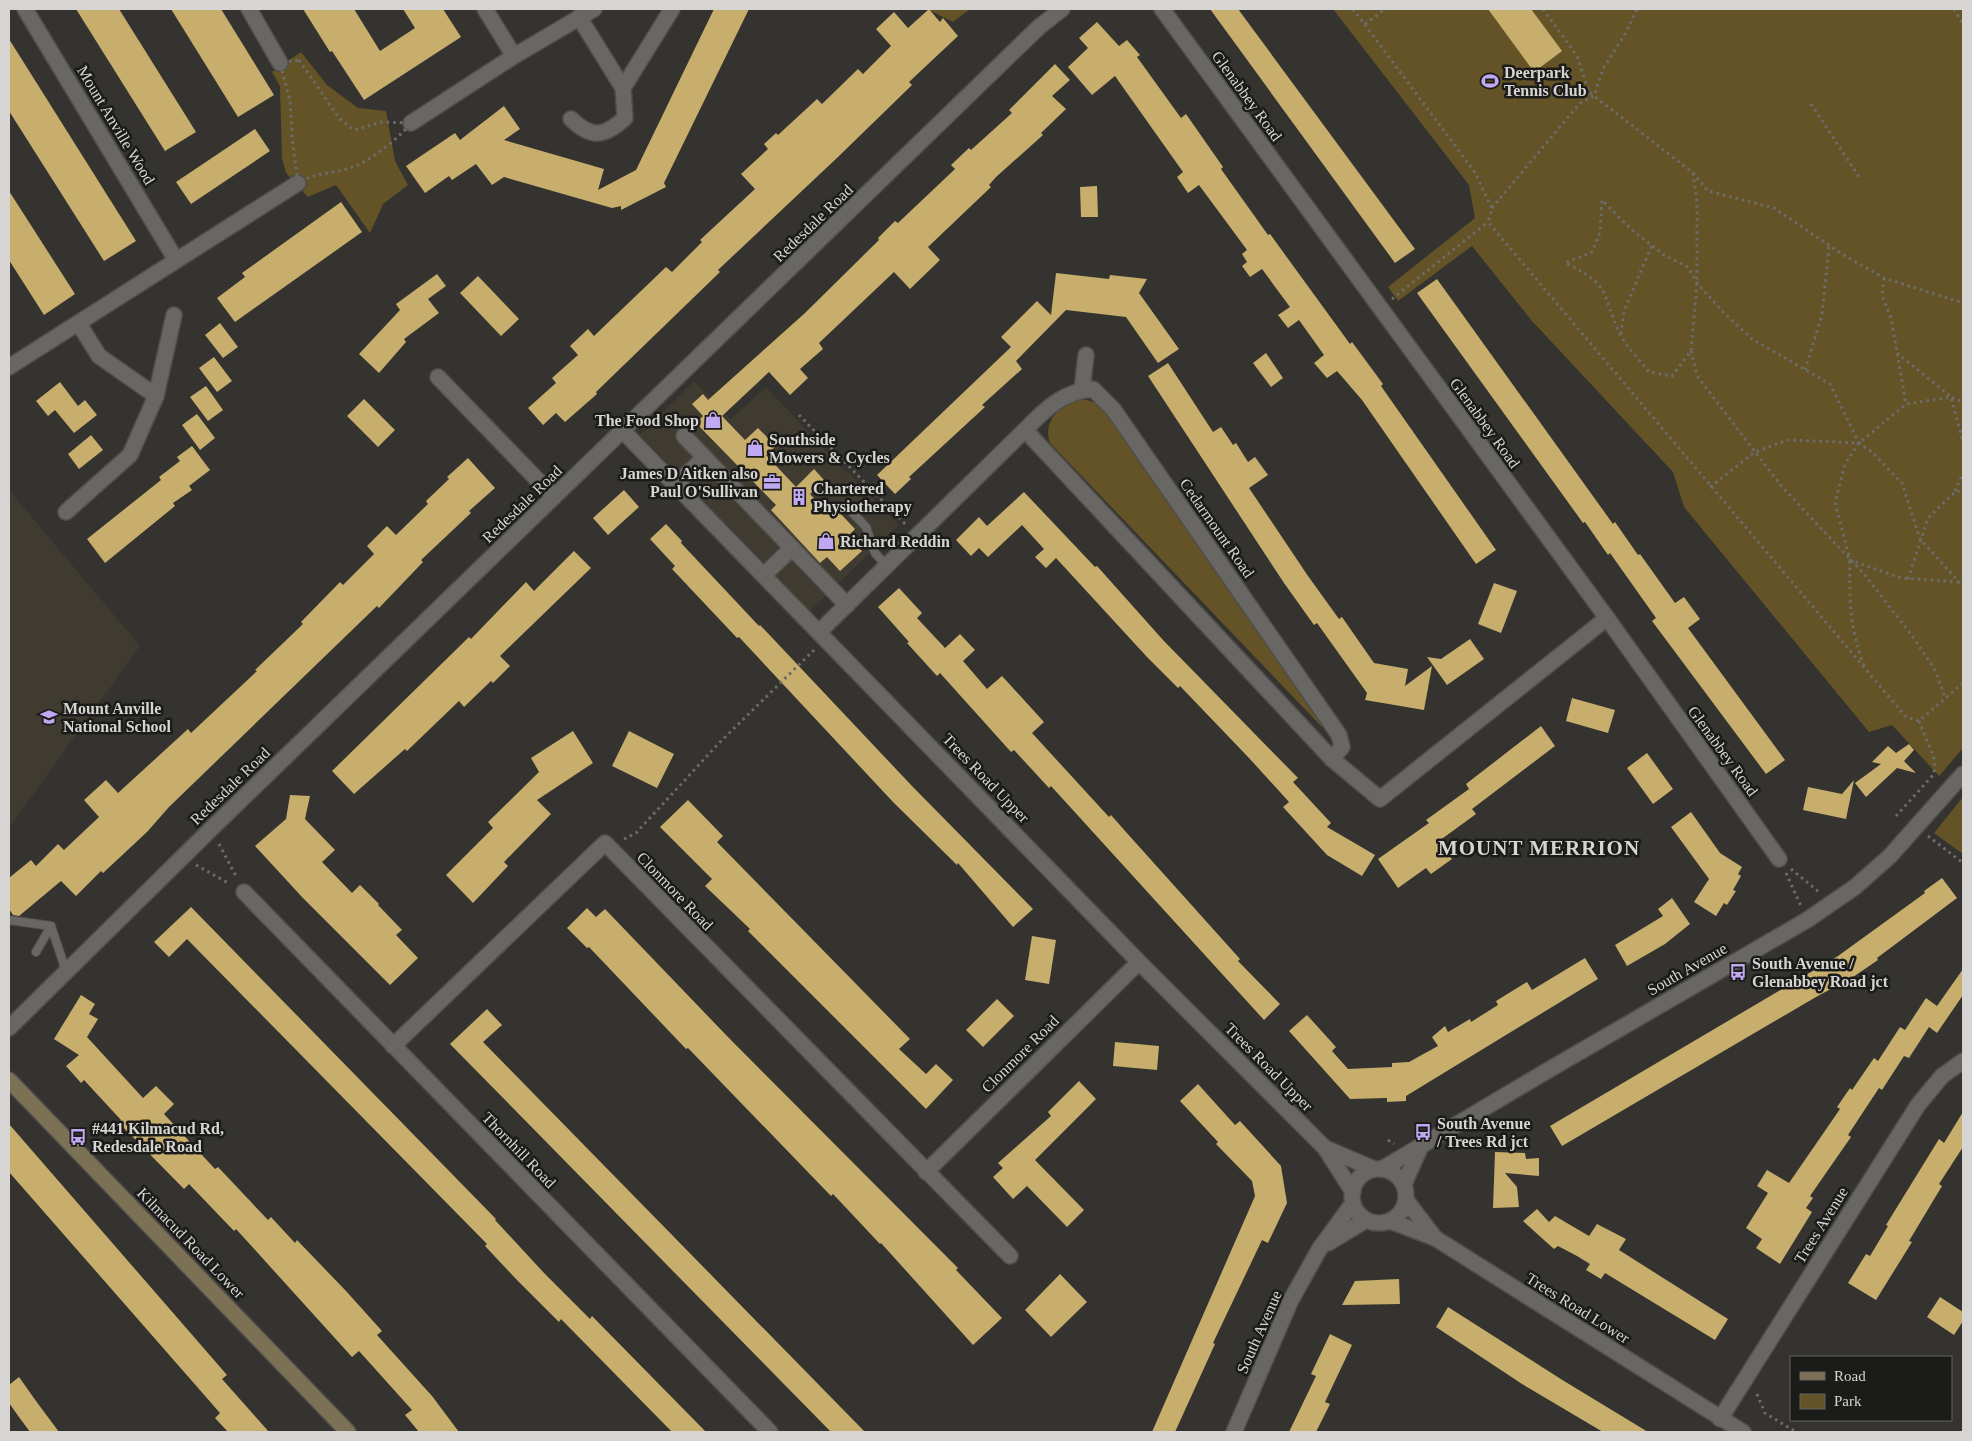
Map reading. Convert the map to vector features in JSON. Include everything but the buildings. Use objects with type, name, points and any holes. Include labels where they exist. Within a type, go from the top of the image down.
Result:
[{"type":"main road","name":"Kilmacud Road Lower","points":[[9,1080],[348,1432]]},
{"type":"street","name":"Mount Anville Wood","points":[[25,9],[176,260]]},
{"type":"street","points":[[249,9],[280,63]]},
{"type":"street","points":[[485,9],[514,56]]},
{"type":"street","points":[[411,124],[514,56],[594,9]]},
{"type":"street","points":[[623,88],[672,9]]},
{"type":"street","name":"Redesdale Road","points":[[9,1028],[184,855],[623,432],[1039,27],[1062,9]]},
{"type":"street","name":"Glenabbey Road","points":[[1162,9],[1607,618],[1779,859]]},
{"type":"street","points":[[571,119],[580,128],[595,134],[610,131],[624,118],[623,88],[579,17]]},
{"type":"street","points":[[9,366],[79,324],[176,260],[298,184]]},
{"type":"street","points":[[66,512],[130,455],[156,396],[174,315]]},
{"type":"street","points":[[79,324],[99,356],[156,396]]},
{"type":"street","points":[[820,631],[1025,430],[1062,396],[1082,390],[1086,355]]},
{"type":"street","points":[[438,377],[554,497]]},
{"type":"street","name":"Cedarmount Road","points":[[1082,390],[1094,389],[1113,409],[1339,735],[1342,747],[1332,759]]},
{"type":"street","points":[[1025,430],[1332,759],[1380,799],[1607,618]]},
{"type":"street","name":"Trees Road Upper","points":[[623,432],[820,631],[1139,962],[1324,1148]]},
{"type":"street","points":[[684,436],[847,604]]},
{"type":"street","points":[[675,485],[704,458]]},
{"type":"street","points":[[764,575],[792,548]]},
{"type":"street","name":"South Avenue","points":[[1378,1169],[1421,1146],[1833,903],[1856,887],[1890,856],[1963,774]]},
{"type":"street","points":[[393,1046],[605,844]]},
{"type":"street","name":"Clonmore Road","points":[[605,844],[1010,1256]]},
{"type":"street","name":"Thornhill Road","points":[[244,892],[770,1432]]},
{"type":"street","name":"Clonmore Road","points":[[926,1172],[1139,962]]},
{"type":"street","name":"Trees Avenue","points":[[1720,1418],[1918,1105],[1942,1076],[1963,1060]]},
{"type":"street","points":[[1404,1184],[1421,1146]]},
{"type":"street","points":[[1324,1148],[1399,1177],[1404,1184],[1406,1200],[1404,1209],[1390,1221],[1373,1223],[1366,1220],[1356,1210],[1353,1197],[1324,1148]]},
{"type":"street","points":[[1353,1197],[1360,1178],[1378,1169]]},
{"type":"street","name":"South Avenue","points":[[1234,1432],[1291,1300],[1320,1248],[1353,1197]]},
{"type":"street","points":[[1406,1200],[1435,1238]]},
{"type":"street","name":"South Avenue","points":[[1320,1248],[1366,1220]]},
{"type":"street","name":"Trees Road Lower","points":[[1390,1221],[1435,1238],[1743,1432]]},
{"type":"lane","points":[[849,509],[866,527],[875,554],[887,566]]},
{"type":"lane","points":[[9,920],[51,926]]},
{"type":"lane","points":[[51,926],[66,971]]},
{"type":"lane","points":[[36,952],[51,926]]},
{"type":"path","points":[[1353,9],[1474,171],[1492,208]]},
{"type":"path","points":[[1365,24],[1385,9]]},
{"type":"path","points":[[1543,9],[1577,56],[1590,92],[1693,173],[1708,191],[1774,208],[1829,246],[1884,278],[1963,303]]},
{"type":"path","points":[[1380,308],[1488,222],[1492,208],[1580,103],[1594,96],[1602,68],[1625,34],[1637,9]]},
{"type":"path","points":[[1954,9],[1963,24]]},
{"type":"path","points":[[299,60],[339,118],[354,130],[382,122],[411,124],[398,139],[358,164],[348,169],[314,175],[298,184],[292,146],[290,101],[280,63],[299,60]]},
{"type":"path","points":[[1811,104],[1859,177]]},
{"type":"path","points":[[1693,173],[1696,202],[1697,283],[1691,351],[1697,376],[1782,487],[1865,575],[1910,633],[1934,668],[1945,697]]},
{"type":"path","points":[[1691,351],[1672,376],[1649,372],[1621,335],[1608,298],[1598,282],[1566,263],[1592,252],[1600,232],[1602,200],[1664,255],[1688,267],[1697,283],[1723,312],[1752,339],[1830,384],[1859,443],[1872,452],[1902,483],[1920,539],[1961,582]]},
{"type":"path","points":[[1488,222],[1866,671],[1906,717],[1919,720]]},
{"type":"path","points":[[1621,335],[1624,311],[1652,245]]},
{"type":"path","points":[[1805,370],[1822,314],[1829,246]]},
{"type":"path","points":[[1884,278],[1882,295],[1890,318],[1906,404]]},
{"type":"path","points":[[1897,353],[1951,397],[1963,402]]},
{"type":"path","points":[[1866,671],[1854,641],[1849,598],[1850,560],[1835,503],[1845,464],[1859,443],[1906,404],[1951,397]]},
{"type":"path","points":[[1951,397],[1963,442]]},
{"type":"path","points":[[799,415],[917,536]]},
{"type":"path","points":[[1710,487],[1755,452],[1788,440],[1859,443]]},
{"type":"path","points":[[1908,579],[1928,518],[1955,492],[1963,473]]},
{"type":"path","points":[[1955,492],[1963,490]]},
{"type":"path","points":[[1850,560],[1908,579],[1961,582]]},
{"type":"path","points":[[605,844],[620,843],[636,833],[719,743],[818,646],[820,631]]},
{"type":"path","points":[[1919,720],[1963,683]]},
{"type":"path","points":[[1896,816],[1934,774],[1935,762],[1919,720]]},
{"type":"path","points":[[211,829],[244,892]]},
{"type":"path","points":[[1927,836],[1963,863]]},
{"type":"path","points":[[184,855],[198,867],[244,892]]},
{"type":"path","points":[[1779,859],[1833,903]]},
{"type":"path","points":[[1779,859],[1807,920]]},
{"type":"shaded area","points":[[694,381],[731,419],[766,387],[899,525],[810,611],[640,435]]},
{"type":"shaded area","name":"Mount Anville National School","points":[[9,490],[140,646],[9,828]]},
{"type":"green space","points":[[927,9],[970,9],[953,22]]},
{"type":"green space","points":[[1333,9],[1963,9],[1963,748],[1939,776],[1892,725],[1869,732],[1684,507],[1673,472],[1532,321],[1472,246],[1398,301],[1388,287],[1475,218],[1469,185]]},
{"type":"green space","points":[[301,52],[327,85],[358,108],[386,111],[395,161],[408,185],[383,204],[370,233],[336,185],[308,197],[286,173],[282,158],[280,86],[272,72]]},
{"type":"green space","points":[[1083,399],[1097,403],[1108,411],[1329,728],[1322,727],[1050,443],[1049,427],[1055,414],[1067,405]]},
{"type":"green space","points":[[1963,797],[1963,854],[1934,833]]},
{"type":"place","name":"Deerpark Tennis Club","points":[[1490,81]]},
{"type":"place","name":"The Food Shop","points":[[713,420]]},
{"type":"place","name":"Southside Mowers & Cycles","points":[[755,448]]},
{"type":"place","name":"James D Aitken also Paul O'Sullivan","points":[[772,482]]},
{"type":"place","name":"Chartered Physiotherapy","points":[[799,497]]},
{"type":"place","name":"Richard Reddin","points":[[826,541]]},
{"type":"place","name":"Mount Anville National School","points":[[49,717]]},
{"type":"place","name":"South Avenue / Glenabbey Road jct","points":[[1738,972]]},
{"type":"place","name":"South Avenue / Trees Rd jct","points":[[1423,1132]]},
{"type":"place","name":"#441 Kilmacud Rd, Redesdale Road","points":[[78,1137]]},
{"type":"district","name":"MOUNT MERRION","points":[[1539,848]]}]
